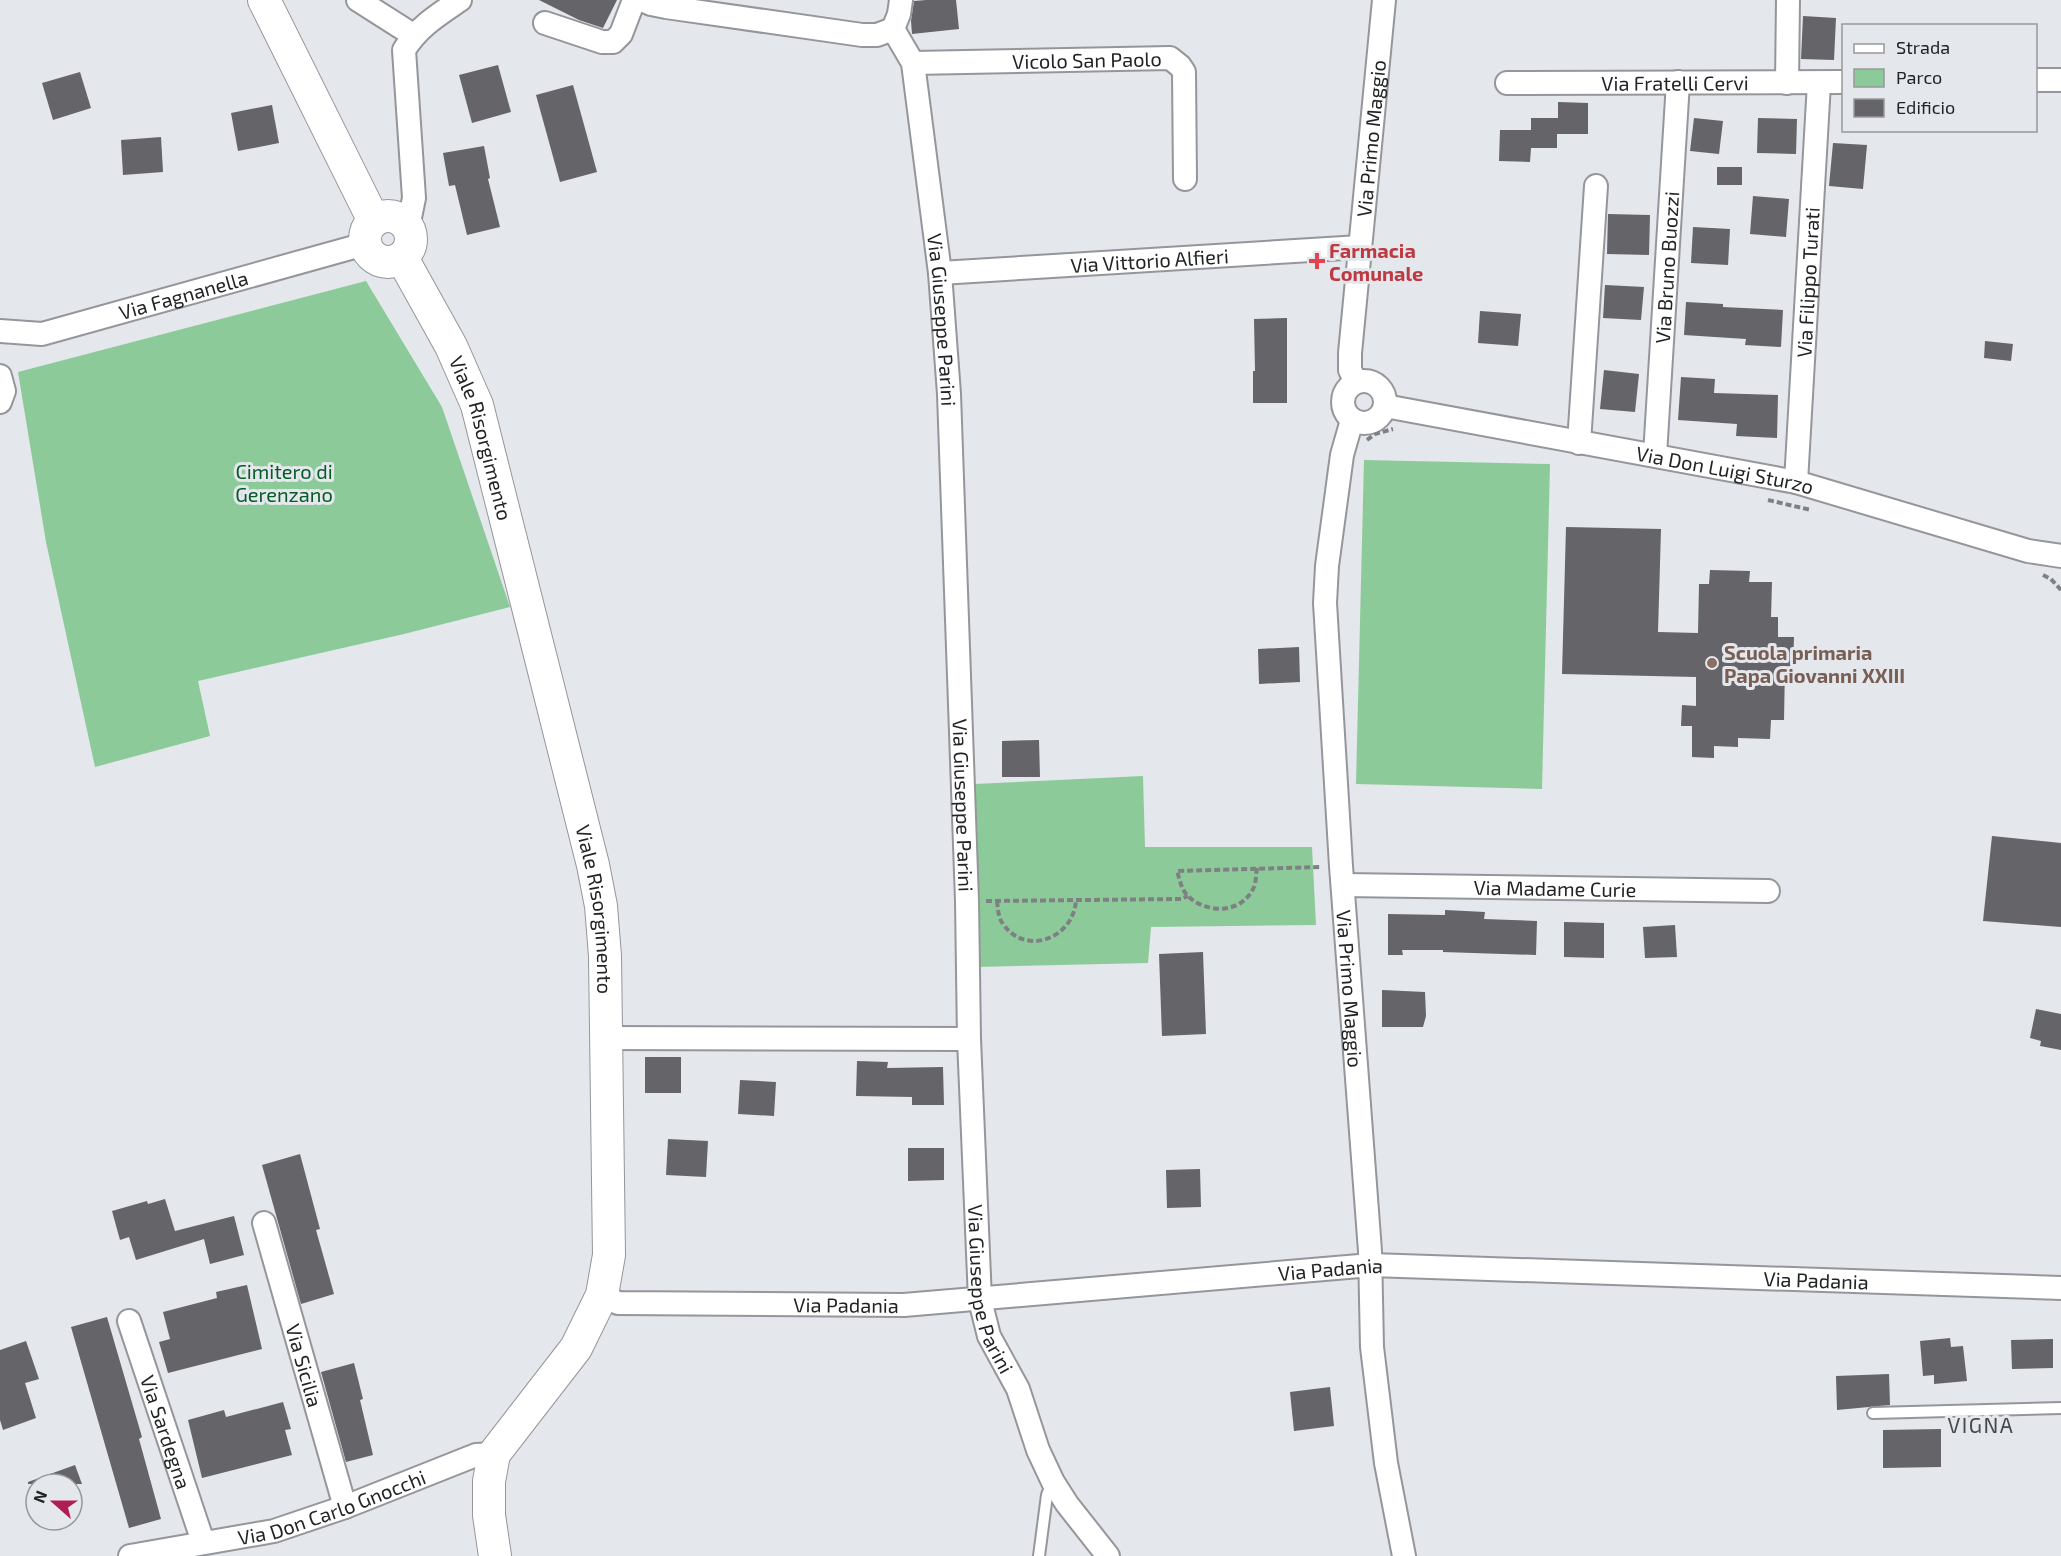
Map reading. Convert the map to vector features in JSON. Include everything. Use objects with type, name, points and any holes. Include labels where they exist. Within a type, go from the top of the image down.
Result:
[{"type":"street","points":[[264,0],[370,233],[372,256],[390,263],[407,253],[412,240],[404,50],[413,35],[460,0]]},
{"type":"street","points":[[358,0],[413,35]]},
{"type":"street","points":[[545,23],[602,42],[613,42],[621,34],[634,0]]},
{"type":"street","points":[[642,0],[651,4],[862,35],[877,34],[893,29],[899,15],[901,0]]},
{"type":"street","name":"Via Primo Maggio","points":[[1356,382],[1350,370],[1350,353],[1384,0]]},
{"type":"street","points":[[1787,83],[1788,0]]},
{"type":"street","name":"Via Giuseppe Parini","points":[[893,29],[913,63],[940,273],[949,394],[967,901],[969,1039],[980,1300],[989,1336],[1018,1389],[1038,1450],[1053,1482],[1067,1504],[1108,1556]]},
{"type":"street","name":"Vicolo San Paolo","points":[[913,63],[1170,58],[1184,72],[1185,178]]},
{"type":"street","points":[[2037,80],[2061,80]]},
{"type":"street","name":"Via Bruno Buozzi","points":[[1655,455],[1678,82]]},
{"type":"street","name":"Via Filippo Turati","points":[[1796,482],[1819,82]]},
{"type":"street","name":"Via Fratelli Cervi","points":[[1507,83],[1842,82]]},
{"type":"street","points":[[1579,442],[1596,186]]},
{"type":"street","points":[[370,233],[380,217],[396,217],[411,213]]},
{"type":"street","name":"Via Fagnanella","points":[[0,332],[42,334],[370,233]]},
{"type":"street","name":"Via Vittorio Alfieri","points":[[940,273],[1360,247]]},
{"type":"street","name":"Viale Risorgimento","points":[[402,258],[465,375],[477,405],[599,896],[604,956],[609,1255],[602,1295],[576,1347],[494,1454],[489,1481],[489,1503],[495,1556]]},
{"type":"street","points":[[0,376],[4,391],[0,402]]},
{"type":"street","points":[[1369,381],[1384,393],[1385,406],[1378,418],[1365,423],[1352,420],[1342,403],[1346,390],[1356,382],[1369,381]]},
{"type":"street","name":"Via Don Luigi Sturzo","points":[[1385,406],[1655,455],[1683,463],[1796,482],[2028,551],[2061,556]]},
{"type":"street","name":"Via Primo Maggio","points":[[1352,420],[1342,455],[1327,566],[1326,603],[1342,876],[1371,1265],[1372,1347],[1382,1432],[1404,1556]]},
{"type":"street","name":"Via Madame Curie","points":[[1342,876],[1768,891]]},
{"type":"street","points":[[605,1038],[969,1039]]},
{"type":"street","name":"Via Sicilia","points":[[264,1223],[345,1507]]},
{"type":"street","name":"Via Padania","points":[[602,1295],[618,1303],[904,1305],[1371,1265],[2061,1288]]},
{"type":"street","name":"Via Sardegna","points":[[129,1321],[203,1542]]},
{"type":"street","name":"Via Don Carlo Gnocchi","points":[[130,1556],[274,1531],[345,1507],[476,1455],[494,1454]]},
{"type":"lane","points":[[1873,1413],[2061,1408]]},
{"type":"lane","points":[[1039,1556],[1047,1495],[1053,1482]]},
{"type":"path","points":[[1342,455],[1354,456],[1364,442],[1375,434],[1401,429]]},
{"type":"path","points":[[1762,498],[1818,511]]},
{"type":"path","points":[[2040,573],[2051,579],[2061,590]]},
{"type":"path","points":[[1257,868],[1254,887],[1246,898],[1221,910],[1208,909],[1188,896],[1182,888],[1178,871],[1257,868],[1342,876]]},
{"type":"path","points":[[967,901],[1181,899],[1188,896]]},
{"type":"path","points":[[997,901],[998,914],[1004,925],[1014,934],[1026,939],[1043,941],[1058,935],[1069,924],[1075,910],[1076,900]]},
{"type":"green space","name":"Cimitero di Gerenzano","points":[[366,281],[442,407],[510,607],[404,634],[198,681],[210,736],[95,767],[46,542],[18,372]]},
{"type":"green space","points":[[1364,460],[1550,464],[1542,789],[1356,784]]},
{"type":"green space","points":[[1143,776],[1145,847],[1312,847],[1316,925],[1151,927],[1148,963],[978,967],[974,784]]},
{"type":"building","points":[[539,0],[617,0],[603,28],[579,20]]},
{"type":"building","points":[[956,0],[959,29],[912,34],[914,1]]},
{"type":"building","points":[[1803,16],[1836,18],[1834,60],[1801,59]]},
{"type":"building","points":[[498,65],[511,112],[472,123],[459,75]]},
{"type":"building","points":[[80,72],[91,108],[53,120],[42,83]]},
{"type":"building","points":[[573,85],[597,172],[560,182],[536,95]]},
{"type":"building","points":[[1558,102],[1588,103],[1588,134],[1557,134],[1557,148],[1531,148],[1530,162],[1499,161],[1500,130],[1531,130],[1531,118],[1558,118]]},
{"type":"building","points":[[272,105],[279,143],[238,151],[231,113]]},
{"type":"building","points":[[1694,118],[1723,121],[1719,154],[1690,151]]},
{"type":"building","points":[[1758,118],[1797,119],[1796,154],[1757,153]]},
{"type":"building","points":[[161,137],[163,172],[123,175],[121,140]]},
{"type":"building","points":[[1833,143],[1867,145],[1863,189],[1829,186]]},
{"type":"building","points":[[484,146],[490,178],[488,179],[500,227],[467,235],[455,185],[449,186],[443,153]]},
{"type":"building","points":[[1717,167],[1742,167],[1742,185],[1717,185]]},
{"type":"building","points":[[1753,196],[1789,199],[1786,237],[1750,234]]},
{"type":"building","points":[[1608,214],[1650,215],[1649,255],[1607,254]]},
{"type":"building","points":[[1693,227],[1730,229],[1728,265],[1691,263]]},
{"type":"building","points":[[1605,285],[1644,287],[1641,320],[1603,318]]},
{"type":"building","points":[[1686,302],[1723,304],[1723,307],[1783,310],[1781,347],[1745,345],[1746,339],[1684,335]]},
{"type":"building","points":[[1480,311],[1521,314],[1518,346],[1478,343]]},
{"type":"building","points":[[1287,318],[1287,403],[1253,403],[1254,319]]},
{"type":"building","points":[[1985,341],[2013,344],[2011,361],[1984,358]]},
{"type":"building","points":[[1604,370],[1639,374],[1635,412],[1600,409]]},
{"type":"building","points":[[1681,377],[1715,379],[1714,393],[1778,395],[1777,438],[1736,436],[1737,424],[1678,420]]},
{"type":"building","points":[[1566,527],[1661,529],[1658,632],[1698,633],[1699,584],[1709,584],[1710,570],[1750,571],[1749,582],[1772,582],[1771,617],[1778,617],[1778,637],[1794,637],[1793,667],[1785,666],[1784,720],[1771,720],[1770,739],[1738,738],[1738,747],[1714,746],[1714,758],[1692,757],[1692,726],[1681,726],[1682,705],[1696,706],[1696,677],[1562,674]]},
{"type":"building","points":[[1299,647],[1300,682],[1259,684],[1258,649]]},
{"type":"building","points":[[1039,740],[1040,777],[1002,777],[1002,741]]},
{"type":"building","points":[[1992,836],[2061,843],[2061,927],[1983,921]]},
{"type":"building","points":[[1445,910],[1485,912],[1484,919],[1537,921],[1536,955],[1402,950],[1403,955],[1388,955],[1388,914],[1445,915]]},
{"type":"building","points":[[1564,922],[1604,923],[1604,958],[1564,957]]},
{"type":"building","points":[[1675,925],[1677,957],[1645,958],[1643,927]]},
{"type":"building","points":[[1203,952],[1206,1034],[1162,1036],[1159,954]]},
{"type":"building","points":[[1382,990],[1425,992],[1426,1016],[1423,1027],[1382,1027]]},
{"type":"building","points":[[2036,1009],[2061,1014],[2061,1050],[2040,1046],[2041,1041],[2030,1038]]},
{"type":"building","points":[[645,1057],[681,1057],[681,1093],[645,1093]]},
{"type":"building","points":[[857,1061],[888,1062],[887,1068],[943,1067],[944,1105],[912,1105],[912,1097],[856,1096]]},
{"type":"building","points":[[740,1080],[776,1082],[774,1116],[738,1114]]},
{"type":"building","points":[[668,1139],[708,1141],[706,1177],[666,1175]]},
{"type":"building","points":[[908,1148],[944,1148],[944,1180],[908,1181]]},
{"type":"building","points":[[300,1154],[320,1229],[316,1230],[334,1294],[301,1304],[262,1165]]},
{"type":"building","points":[[1200,1169],[1201,1207],[1167,1208],[1166,1170]]},
{"type":"building","points":[[165,1199],[175,1231],[234,1216],[244,1255],[210,1264],[204,1239],[136,1260],[129,1237],[120,1240],[112,1211],[147,1201],[148,1204]]},
{"type":"building","points":[[247,1285],[262,1349],[168,1373],[159,1342],[170,1339],[163,1312],[217,1298],[216,1292]]},
{"type":"building","points":[[107,1317],[142,1437],[139,1439],[161,1519],[129,1528],[71,1327]]},
{"type":"building","points":[[1950,1338],[1951,1347],[1963,1346],[1967,1381],[1934,1384],[1934,1375],[1923,1376],[1920,1341]]},
{"type":"building","points":[[2053,1339],[2053,1368],[2012,1369],[2011,1340]]},
{"type":"building","points":[[26,1341],[39,1379],[25,1383],[36,1418],[3,1430],[0,1420],[0,1350]]},
{"type":"building","points":[[354,1363],[373,1455],[346,1462],[321,1372]]},
{"type":"building","points":[[1889,1374],[1890,1405],[1837,1410],[1836,1376]]},
{"type":"building","points":[[1330,1387],[1334,1426],[1294,1431],[1290,1392]]},
{"type":"building","points":[[283,1402],[291,1429],[285,1430],[292,1455],[202,1478],[188,1420],[224,1410],[226,1417]]},
{"type":"building","points":[[1941,1429],[1941,1467],[1883,1468],[1883,1430]]},
{"type":"building","points":[[75,1465],[78,1472],[56,1472]]},
{"type":"place","name":"Farmacia Comunale","points":[[1317,261]]},
{"type":"place","name":"Scuola primaria Papa Giovanni XXIII","points":[[1712,663]]},
{"type":"district","name":"VIGNA","points":[[1981,1424]]}]
